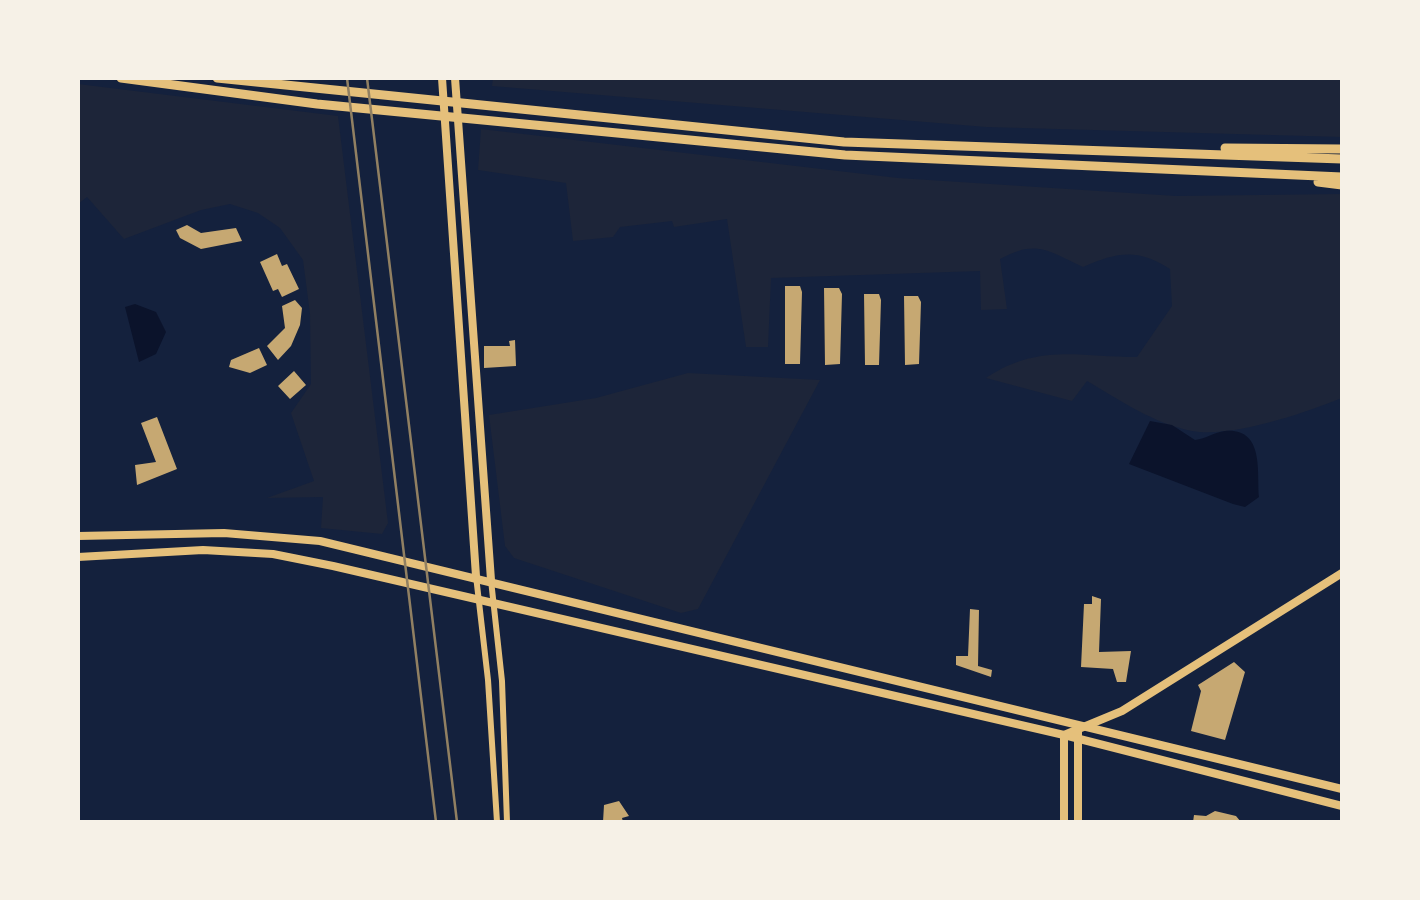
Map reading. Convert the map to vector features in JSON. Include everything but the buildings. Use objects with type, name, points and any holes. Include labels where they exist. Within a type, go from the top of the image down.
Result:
[{"type":"highway","points":[[121,78],[303,102],[845,155],[1342,177]]},
{"type":"highway","points":[[217,78],[844,142],[1342,158]]},
{"type":"highway","points":[[1158,150],[1342,150]]},
{"type":"highway","points":[[1246,173],[1342,185]]},
{"type":"main road","points":[[442,78],[476,576]]},
{"type":"main road","points":[[456,78],[491,580]]},
{"type":"main road","points":[[78,536],[224,533],[320,541],[1342,789]]},
{"type":"main road","points":[[78,557],[204,550],[274,554],[1064,734],[1342,806]]},
{"type":"main road","points":[[1064,734],[1122,711],[1342,573]]},
{"type":"main road","points":[[1078,726],[1078,822]]},
{"type":"main road","points":[[1064,734],[1064,822]]},
{"type":"street","points":[[476,576],[488,680],[497,822]]},
{"type":"street","points":[[491,580],[502,682],[507,822]]},
{"type":"shaded area","points":[[493,78],[1342,78],[1342,137],[986,127],[492,86]]},
{"type":"shaded area","points":[[78,84],[338,116],[388,523],[382,534],[321,528],[323,497],[267,498],[314,481],[291,413],[311,384],[310,314],[303,260],[280,228],[258,213],[230,204],[201,210],[124,239],[87,197],[78,204]]},
{"type":"shaded area","points":[[481,129],[898,178],[1176,196],[1342,194],[1342,398],[1268,423],[1209,432],[1164,423],[1087,381],[1072,401],[986,378],[1005,367],[1041,356],[1137,357],[1172,306],[1170,269],[1148,258],[1127,254],[1083,267],[1042,250],[1013,253],[1000,259],[1007,309],[981,310],[980,271],[771,278],[768,347],[746,347],[727,219],[674,227],[672,221],[620,227],[613,237],[573,241],[566,183],[478,170]]},
{"type":"shaded area","points":[[135,304],[156,312],[166,332],[156,354],[139,362],[125,307]]},
{"type":"shaded area","points":[[688,373],[820,380],[698,609],[681,613],[514,558],[505,546],[489,415],[596,398]]},
{"type":"shaded area","points":[[1150,421],[1172,425],[1195,440],[1225,431],[1246,436],[1256,453],[1259,497],[1245,507],[1233,504],[1129,464]]},
{"type":"railway","points":[[347,78],[436,822]]},
{"type":"railway","points":[[367,78],[457,822]]}]
